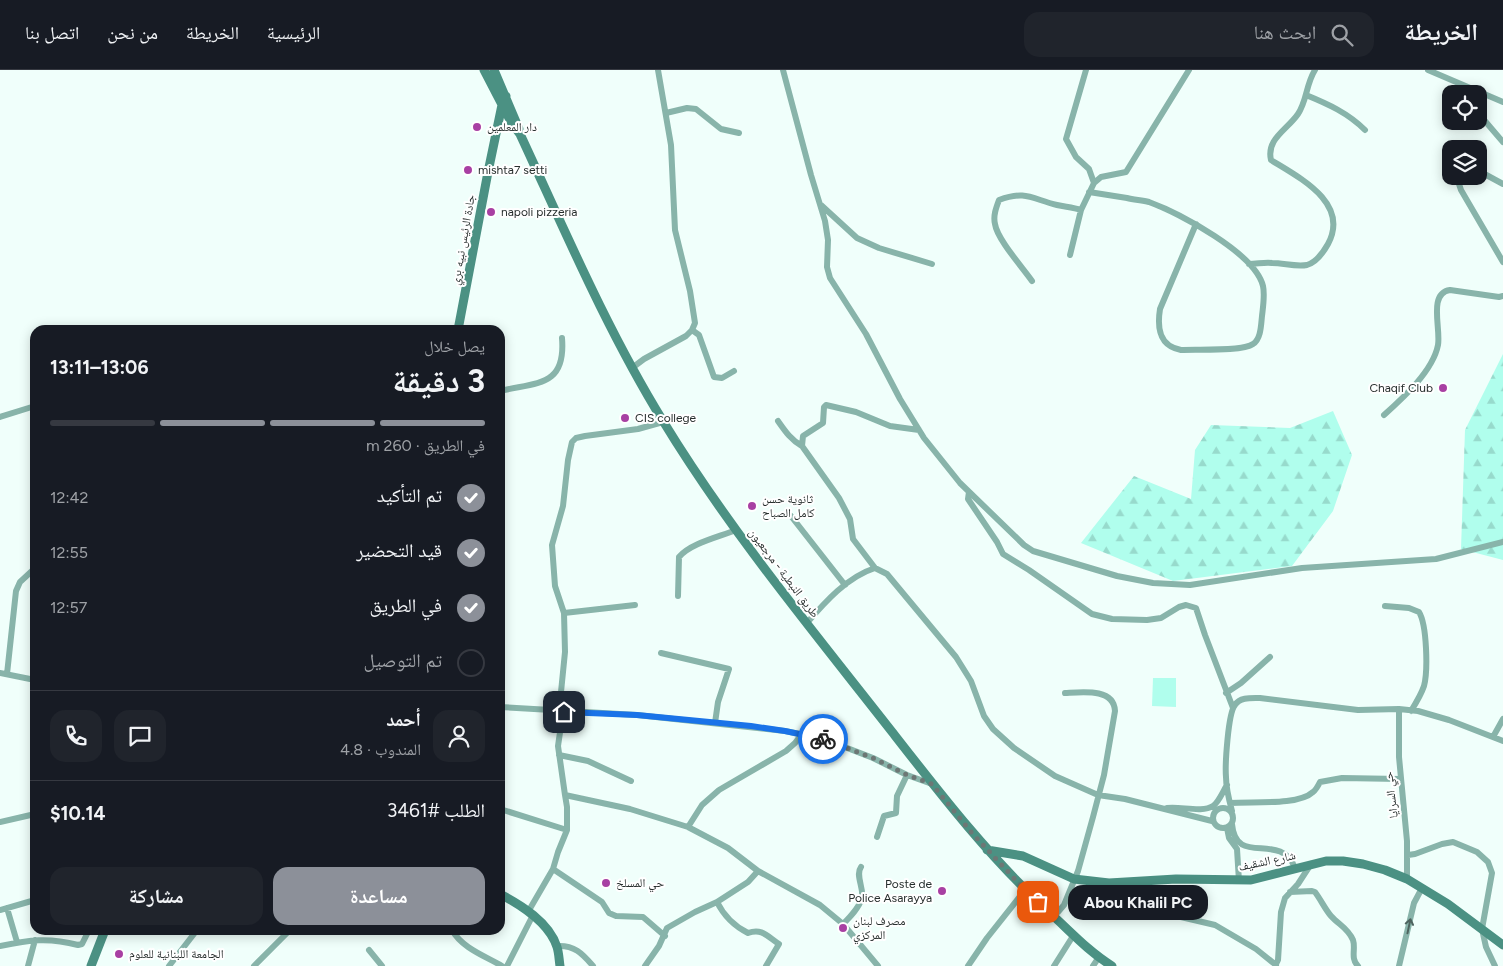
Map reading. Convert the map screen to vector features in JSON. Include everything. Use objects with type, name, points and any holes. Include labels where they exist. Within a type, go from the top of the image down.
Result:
[{"type":"main road","name":"طريق النبطية - مرجعيون","points":[[484,70],[517,120],[520,134],[603,312],[632,368],[663,422],[736,530],[806,624],[932,784],[988,850],[1025,890],[1073,936],[1112,966]]},
{"type":"main road","name":"طريق النبطية - مرجعيون","points":[[494,70],[502,97]]},
{"type":"main road","name":"جادة الرئيس نبيه بري","points":[[459,325],[491,154],[494,120],[502,97]]},
{"type":"main road","name":"شارع الشقيف","points":[[988,850],[1023,856],[1074,879],[1121,883],[1194,879],[1239,881],[1326,861],[1363,864],[1407,879],[1482,928],[1503,945]]},
{"type":"main road","points":[[505,897],[530,913],[544,925],[557,946],[560,966]]},
{"type":"main road","points":[[91,966],[103,935]]},
{"type":"street","points":[[632,368],[644,359],[686,336],[692,330],[694,322],[694,314],[675,230],[671,146],[658,70]]},
{"type":"street","points":[[783,70],[827,230],[830,278],[866,334],[919,430],[949,470],[969,492],[1015,538],[1033,551],[1109,574],[1153,583],[1190,584],[1302,568],[1429,559],[1503,542]]},
{"type":"street","points":[[1086,70],[1066,139],[1076,158],[1089,169],[1094,183]]},
{"type":"street","points":[[1070,255],[1081,210],[1094,183],[1101,177],[1126,172],[1189,70]]},
{"type":"street","points":[[1250,264],[1273,262],[1299,266],[1308,264],[1317,260],[1331,239],[1334,219],[1323,198],[1304,180],[1271,160],[1270,154],[1273,141],[1298,114],[1315,70]]},
{"type":"street","points":[[1428,70],[1457,85]]},
{"type":"street","points":[[1306,95],[1336,108],[1365,130]]},
{"type":"street","points":[[1487,97],[1503,102]]},
{"type":"street","points":[[666,113],[687,108],[696,109],[721,129],[739,133]]},
{"type":"street","points":[[1487,123],[1503,142]]},
{"type":"street","points":[[1487,175],[1503,184]]},
{"type":"street","points":[[1459,185],[1503,262]]},
{"type":"street","points":[[1089,192],[1148,202],[1196,224],[1207,230],[1250,264],[1260,279],[1264,295],[1260,330],[1252,345],[1233,348],[1181,350],[1168,344],[1159,333],[1160,309],[1196,224]]},
{"type":"street","points":[[1032,281],[1003,241],[995,226],[996,208],[999,200],[1013,195],[1025,195],[1081,210]]},
{"type":"street","points":[[820,204],[857,238],[879,248],[932,264]]},
{"type":"street","points":[[1384,415],[1413,386],[1427,368],[1436,352],[1439,332],[1437,307],[1440,294],[1450,290],[1503,296]]},
{"type":"street","points":[[692,330],[699,334],[714,377],[722,378],[734,371]]},
{"type":"street","points":[[505,390],[552,378],[562,360],[562,338]]},
{"type":"street","points":[[802,446],[803,436],[823,423],[822,416],[826,405],[856,412],[890,426],[919,430]]},
{"type":"street","points":[[0,417],[30,408]]},
{"type":"street","points":[[778,421],[791,438],[802,446],[834,489],[850,520],[853,539],[875,568],[887,574],[956,657],[971,681],[984,716],[993,729],[1014,748],[1055,776],[1098,795],[1125,799],[1212,821],[1220,828],[1229,826]]},
{"type":"street","points":[[507,966],[530,913],[553,868],[567,830],[567,808],[559,755],[565,652],[564,613],[556,586],[552,545],[563,506],[572,442],[576,438],[585,436],[638,429],[663,422]]},
{"type":"street","points":[[969,492],[968,499],[997,542],[1002,554],[1029,570],[1092,614],[1129,621],[1147,620],[1161,618],[1186,604],[1196,608],[1232,708],[1226,766],[1227,785],[1234,818],[1229,826],[1229,838],[1237,849],[1239,881]]},
{"type":"street","points":[[791,516],[845,585]]},
{"type":"street","points":[[678,596],[679,557],[683,551],[736,530]]},
{"type":"street","points":[[806,624],[845,585],[866,571],[875,568]]},
{"type":"street","points":[[30,572],[20,582],[16,591],[4,674],[30,679]]},
{"type":"street","points":[[564,613],[635,605]]},
{"type":"street","points":[[1385,606],[1413,609],[1420,612],[1423,619],[1426,642],[1425,679],[1421,693],[1411,711]]},
{"type":"street","points":[[661,653],[729,669],[718,702],[716,723]]},
{"type":"street","points":[[1226,693],[1241,683],[1270,657]]},
{"type":"street","points":[[1052,914],[1058,912],[1064,905],[1086,844],[1112,738],[1115,705],[1105,695],[1084,692],[1065,693]]},
{"type":"street","points":[[1232,708],[1240,700],[1253,698],[1358,710],[1399,709],[1438,716],[1503,741]]},
{"type":"street","points":[[505,707],[637,715],[769,728],[824,739],[888,764],[907,775],[932,784]]},
{"type":"street","name":"حي السرايا","points":[[1399,709],[1400,779],[1408,855],[1407,879]]},
{"type":"street","points":[[1493,737],[1503,719]]},
{"type":"street","points":[[688,826],[702,805],[719,790],[786,751],[795,743],[800,735]]},
{"type":"street","points":[[559,755],[588,761],[630,781]]},
{"type":"street","points":[[877,837],[884,816],[896,813],[896,796],[907,775]]},
{"type":"street","points":[[1230,803],[1281,802],[1297,799],[1312,793],[1320,782],[1342,778],[1400,779]]},
{"type":"street","points":[[1212,821],[1214,812],[1227,785]]},
{"type":"street","points":[[564,795],[688,826],[728,848],[758,871],[814,900],[844,924],[878,966]]},
{"type":"street","points":[[1163,809],[1177,807],[1191,809],[1226,808],[1232,812]]},
{"type":"street","points":[[505,811],[567,830]]},
{"type":"street","points":[[0,822],[30,815]]},
{"type":"street","points":[[1229,826],[1240,843],[1250,847],[1278,850],[1290,858],[1295,868]]},
{"type":"street","points":[[1408,855],[1453,842],[1477,852],[1488,862],[1492,873],[1482,928],[1486,947],[1495,966]]},
{"type":"street","points":[[1100,882],[1141,904],[1222,929],[1256,949],[1276,966],[1281,912],[1285,898],[1298,884],[1311,864]]},
{"type":"street","points":[[844,924],[862,897],[859,872],[862,867]]},
{"type":"street","points":[[553,868],[602,902],[609,913],[616,916],[643,917],[665,936]]},
{"type":"street","points":[[645,966],[665,936],[664,931],[666,928],[717,902],[748,882],[758,871]]},
{"type":"street","points":[[1399,966],[1414,902],[1422,888]]},
{"type":"street","points":[[968,966],[987,938],[1025,890]]},
{"type":"street","points":[[1290,892],[1312,890],[1315,892],[1332,917],[1349,932],[1355,946],[1353,959],[1358,966]]},
{"type":"street","points":[[0,910],[30,901]]},
{"type":"street","points":[[717,902],[726,917],[742,930],[748,933],[754,930],[761,931],[779,944],[766,966]]},
{"type":"street","points":[[8,908],[17,942]]},
{"type":"street","points":[[0,946],[17,942],[50,939],[78,945],[82,944],[87,935]]},
{"type":"street","points":[[169,966],[193,935]]},
{"type":"street","points":[[254,966],[285,935]]},
{"type":"street","points":[[454,935],[456,939],[463,944],[502,966]]},
{"type":"street","points":[[1054,966],[1073,936]]},
{"type":"street","points":[[28,966],[35,940]]},
{"type":"street","points":[[557,946],[564,945],[577,950],[593,966]]},
{"type":"street","points":[[369,950],[382,966]]},
{"type":"street","points":[[1094,966],[1099,957]]},
{"type":"green space","points":[[1503,354],[1503,560],[1461,549],[1465,430]]},
{"type":"green space","points":[[1333,411],[1352,455],[1333,511],[1292,566],[1173,581],[1081,543],[1134,476],[1191,499],[1195,450],[1211,425],[1290,428]]},
{"type":"green space","points":[[1153,678],[1176,678],[1176,707],[1152,706]]},
{"type":"way so far","points":[[823,739],[888,764],[907,775],[932,784],[971,832],[1038,902]]},
{"type":"place","name":"دار المعلمين","points":[[477,127]]},
{"type":"place","name":"mishta7 setti","points":[[468,170]]},
{"type":"place","name":"napoli pizzeria","points":[[491,212]]},
{"type":"place","name":"Chaqif Club","points":[[1443,388]]},
{"type":"place","name":"CIS college","points":[[625,418]]},
{"type":"place","name":"ثانوية حسن كامل الصباح","points":[[752,506]]},
{"type":"place","name":"حي المسلخ","points":[[606,883]]},
{"type":"place","name":"Poste de Police Asarayya","points":[[942,891]]},
{"type":"place","name":"Abou Khalil PC","points":[[1038,902]]},
{"type":"place","name":"مصرف لبنان المركزي","points":[[843,928]]},
{"type":"place","name":"الجامعة اللبنانية للعلوم","points":[[119,954]]},
{"type":"route","points":[[564,712],[686,719],[769,728],[823,739]]}]
